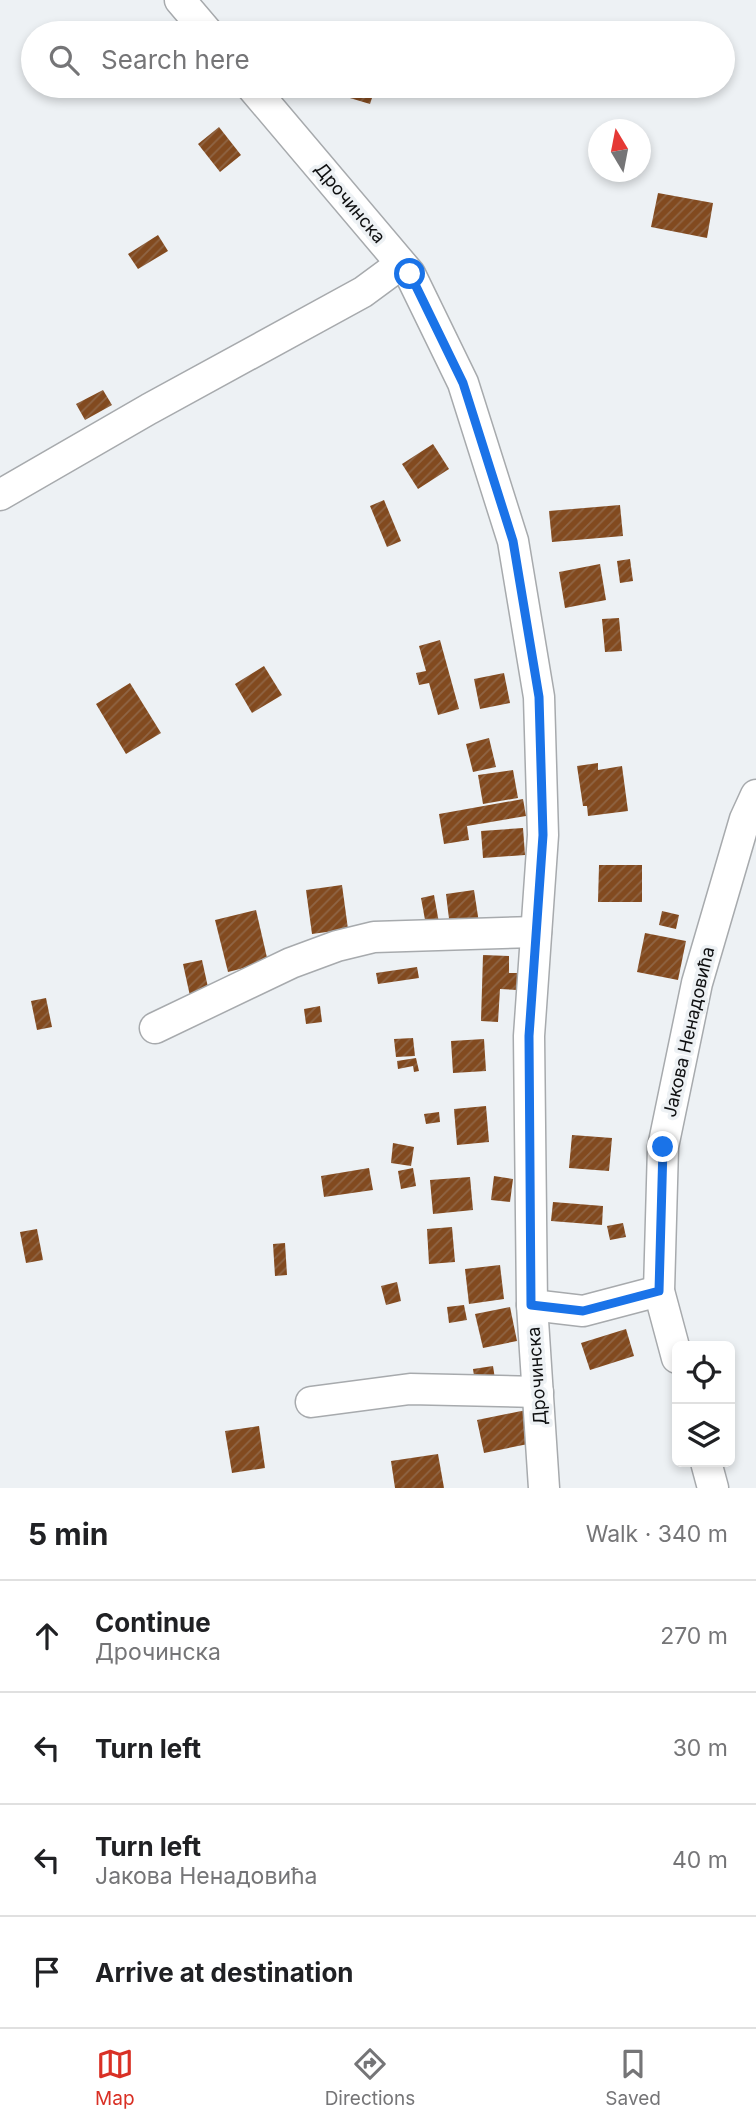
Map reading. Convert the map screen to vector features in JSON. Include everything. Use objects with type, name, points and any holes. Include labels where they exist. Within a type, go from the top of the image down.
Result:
[{"type":"street","points":[[180,0],[198,21]]},
{"type":"street","name":"Дрочинска","points":[[261,98],[410,274],[463,383],[513,541],[539,697],[543,835],[529,1036],[531,1305],[544,1488]]},
{"type":"street","points":[[0,495],[160,403],[363,292],[401,264]]},
{"type":"street","name":"Јакова Ненадовића","points":[[673,1341],[659,1291],[663,1147],[697,983],[746,819],[756,795]]},
{"type":"street","points":[[155,1028],[291,963],[350,943],[374,937],[536,932]]},
{"type":"street","points":[[531,1305],[583,1311],[659,1291]]},
{"type":"street","points":[[311,1402],[410,1389],[538,1392]]},
{"type":"street","points":[[707,1467],[713,1488]]},
{"type":"building","points":[[350,98],[372,98],[370,104]]},
{"type":"building","points":[[219,127],[241,155],[220,172],[198,144]]},
{"type":"building","points":[[658,193],[713,203],[707,238],[651,227]]},
{"type":"building","points":[[158,235],[168,251],[138,269],[128,254]]},
{"type":"building","points":[[103,390],[112,405],[85,420],[76,404]]},
{"type":"building","points":[[433,444],[449,469],[418,489],[402,464]]},
{"type":"building","points":[[384,500],[401,541],[387,547],[370,506]]},
{"type":"building","points":[[620,505],[623,536],[552,542],[549,511]]},
{"type":"building","points":[[630,559],[633,581],[620,583],[617,561]]},
{"type":"building","points":[[600,564],[606,600],[565,608],[559,572]]},
{"type":"building","points":[[619,618],[622,651],[605,652],[602,619]]},
{"type":"building","points":[[440,640],[459,709],[438,715],[429,683],[419,685],[416,673],[426,671],[419,646]]},
{"type":"building","points":[[264,666],[282,695],[252,713],[235,684]]},
{"type":"building","points":[[504,673],[510,703],[480,709],[474,679]]},
{"type":"building","points":[[130,683],[161,733],[126,754],[96,704]]},
{"type":"building","points":[[489,738],[496,767],[473,772],[466,744]]},
{"type":"building","points":[[598,763],[598,770],[622,766],[628,811],[588,816],[587,806],[583,806],[577,766]]},
{"type":"building","points":[[513,770],[518,798],[483,804],[478,775]]},
{"type":"building","points":[[523,799],[526,816],[467,826],[469,840],[444,844],[439,814]]},
{"type":"building","points":[[523,828],[525,855],[483,858],[481,831]]},
{"type":"building","points":[[599,865],[642,865],[642,902],[598,902]]},
{"type":"building","points":[[342,885],[348,929],[312,934],[306,890]]},
{"type":"building","points":[[474,890],[479,923],[450,927],[446,894]]},
{"type":"building","points":[[434,895],[439,923],[426,925],[421,898]]},
{"type":"building","points":[[256,910],[268,962],[228,972],[215,920]]},
{"type":"building","points":[[662,911],[679,915],[676,929],[659,925]]},
{"type":"building","points":[[645,933],[686,941],[678,980],[637,972]]},
{"type":"building","points":[[483,955],[509,956],[509,973],[518,973],[517,990],[500,989],[498,1022],[481,1021]]},
{"type":"building","points":[[202,960],[209,992],[190,996],[183,964]]},
{"type":"building","points":[[417,967],[419,978],[378,984],[376,973]]},
{"type":"building","points":[[46,998],[52,1027],[37,1030],[31,1001]]},
{"type":"building","points":[[320,1006],[322,1022],[306,1024],[304,1009]]},
{"type":"building","points":[[413,1038],[415,1056],[396,1057],[394,1039]]},
{"type":"building","points":[[484,1039],[486,1071],[453,1073],[451,1041]]},
{"type":"building","points":[[416,1058],[419,1071],[414,1072],[413,1066],[398,1069],[397,1061]]},
{"type":"building","points":[[486,1106],[489,1142],[457,1145],[454,1109]]},
{"type":"building","points":[[439,1112],[440,1122],[426,1124],[424,1114]]},
{"type":"building","points":[[572,1135],[612,1138],[609,1171],[569,1168]]},
{"type":"building","points":[[393,1143],[414,1147],[411,1166],[391,1163]]},
{"type":"building","points":[[369,1168],[373,1190],[324,1197],[321,1176]]},
{"type":"building","points":[[413,1168],[416,1186],[401,1189],[398,1171]]},
{"type":"building","points":[[494,1176],[513,1179],[510,1202],[491,1200]]},
{"type":"building","points":[[470,1177],[473,1210],[433,1214],[430,1180]]},
{"type":"building","points":[[553,1202],[603,1206],[602,1225],[551,1221]]},
{"type":"building","points":[[623,1223],[626,1237],[610,1240],[607,1226]]},
{"type":"building","points":[[452,1227],[455,1262],[429,1264],[427,1229]]},
{"type":"building","points":[[37,1229],[43,1260],[26,1263],[20,1232]]},
{"type":"building","points":[[285,1243],[287,1275],[275,1276],[273,1244]]},
{"type":"building","points":[[500,1265],[504,1299],[469,1304],[465,1269]]},
{"type":"building","points":[[397,1282],[401,1301],[386,1305],[381,1286]]},
{"type":"building","points":[[464,1305],[467,1320],[449,1323],[447,1307]]},
{"type":"building","points":[[510,1307],[517,1341],[483,1348],[475,1314]]},
{"type":"building","points":[[626,1329],[634,1356],[590,1370],[581,1343]]},
{"type":"building","points":[[493,1366],[495,1379],[475,1382],[473,1369]]},
{"type":"building","points":[[531,1409],[538,1442],[484,1453],[477,1420]]},
{"type":"building","points":[[259,1426],[265,1468],[232,1473],[225,1431]]},
{"type":"building","points":[[438,1454],[444,1488],[395,1488],[391,1461]]},
{"type":"route","points":[[410,274],[463,383],[513,541],[539,697],[543,835],[529,1036],[531,1305],[583,1311],[659,1291],[663,1147]]}]
